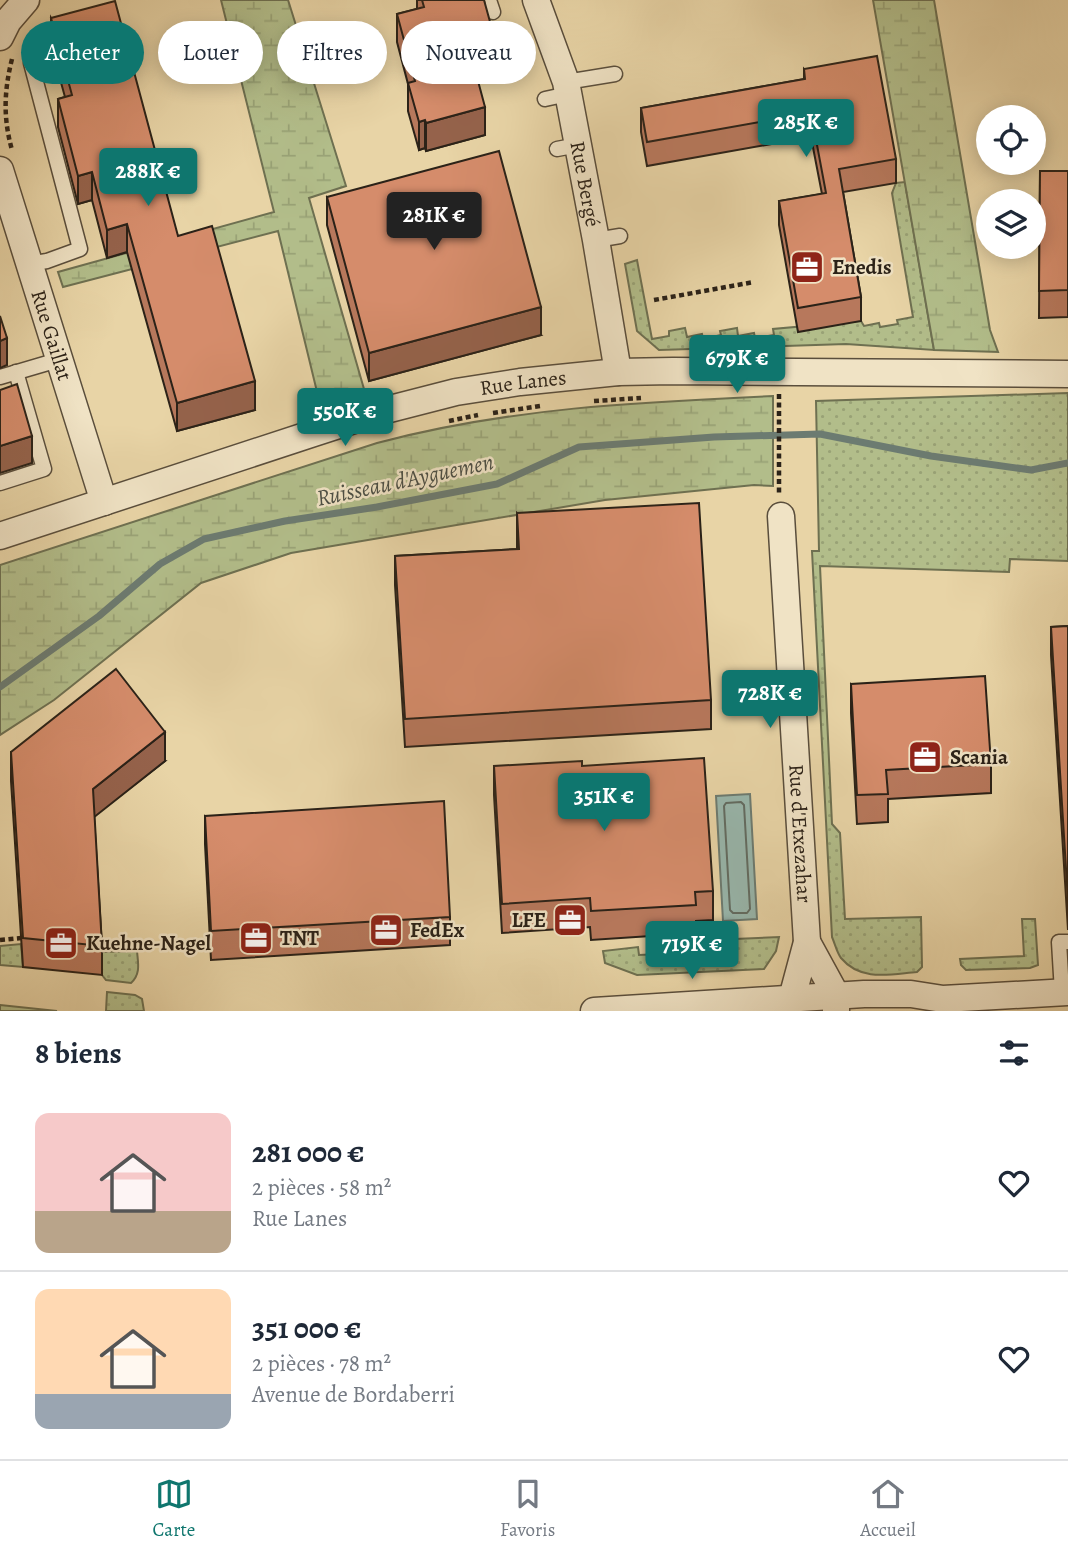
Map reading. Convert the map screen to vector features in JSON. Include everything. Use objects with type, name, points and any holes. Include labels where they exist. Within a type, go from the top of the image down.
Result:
[{"type":"street","points":[[0,37],[8,21],[26,0]]},
{"type":"street","name":"Rue Bergé","points":[[536,0],[559,92],[568,147],[608,238],[618,372]]},
{"type":"street","name":"Rue Gaillat","points":[[0,170],[104,502]]},
{"type":"street","name":"Rue Lanes","points":[[0,536],[359,418],[456,392],[520,382],[618,372],[1068,374]]},
{"type":"street","name":"Rue d'Etxezahar","points":[[780,509],[807,942],[792,998]]},
{"type":"street","name":"Rue d'Etxezahar","points":[[807,942],[836,1003]]},
{"type":"street","points":[[594,1011],[792,998],[836,1003],[864,1002],[911,994],[943,999],[1065,992]]},
{"type":"street","points":[[917,1011],[943,999]]},
{"type":"lane","points":[[559,92],[615,74]]},
{"type":"lane","points":[[28,264],[47,261],[80,248],[37,84]]},
{"type":"lane","points":[[0,377],[58,360]]},
{"type":"lane","points":[[0,483],[44,469],[16,372]]},
{"type":"lane","points":[[1065,992],[1059,942],[1068,942]]},
{"type":"path","points":[[654,300],[754,282]]},
{"type":"path","points":[[766,392],[779,394],[780,509]]},
{"type":"path","points":[[580,402],[647,397]]},
{"type":"path","points":[[446,421],[543,406]]},
{"type":"path","points":[[0,940],[21,939]]},
{"type":"green space","points":[[221,0],[288,0],[295,21],[277,21],[277,84],[314,84],[346,186],[309,198],[364,389],[319,400],[278,231],[63,287],[58,272],[274,212],[242,84],[263,84],[263,21],[226,21]]},
{"type":"green space","points":[[873,0],[934,0],[976,259],[990,330],[998,352],[934,350]]},
{"type":"green space","points":[[905,182],[934,350],[846,344],[659,350],[637,331],[625,264],[637,260],[652,339],[669,336],[669,331],[685,328],[687,337],[702,334],[703,339],[721,335],[720,331],[737,328],[738,336],[754,333],[755,338],[774,335],[773,329],[861,321],[864,326],[879,323],[880,327],[898,324],[897,320],[913,317],[892,193],[896,183]]},
{"type":"green space","points":[[1068,393],[1068,561],[1010,559],[1009,572],[820,566],[832,824],[840,833],[845,919],[921,917],[922,967],[917,972],[877,975],[858,971],[841,958],[832,937],[812,551],[819,551],[816,401]]},
{"type":"green space","points":[[773,396],[773,486],[754,485],[605,500],[291,553],[201,583],[54,700],[0,735],[0,565],[377,443],[426,431],[525,414],[574,409]]},
{"type":"green space","points":[[1022,919],[1035,919],[1038,965],[1030,968],[966,970],[961,965],[960,959],[1024,956]]},
{"type":"green space","points":[[779,937],[776,951],[764,969],[637,975],[605,963],[603,951],[638,947],[639,955],[660,954],[660,947],[711,944],[711,940]]},
{"type":"green space","points":[[21,944],[23,967],[0,965],[0,946]]},
{"type":"green space","points":[[137,951],[138,972],[131,983],[106,980],[102,975],[101,952]]},
{"type":"green space","points":[[107,992],[135,995],[142,999],[144,1011],[106,1011]]},
{"type":"green space","points":[[0,1005],[57,1011],[0,1011]]},
{"type":"water","points":[[750,794],[757,919],[723,921],[716,796]]},
{"type":"building","points":[[422,0],[484,0],[490,21],[401,21],[401,29],[397,14],[424,7]]},
{"type":"building","points":[[115,1],[120,21],[52,21],[51,18]]},
{"type":"building","points":[[877,56],[896,159],[839,169],[861,297],[798,308],[779,201],[826,193],[811,113],[647,142],[641,108],[805,79],[804,69]]},
{"type":"building","points":[[69,84],[137,84],[178,236],[212,226],[255,381],[177,403],[127,224],[107,230],[92,172],[78,176],[58,99],[72,95]]},
{"type":"building","points":[[408,84],[479,84],[485,107],[426,123],[425,120],[419,122]]},
{"type":"building","points":[[499,151],[541,307],[369,353],[327,197]]},
{"type":"building","points":[[1046,171],[1068,171],[1068,290],[1039,291],[1039,259],[1046,259],[1046,189],[1040,189],[1040,175],[1046,175]]},
{"type":"building","points":[[0,316],[7,338],[0,341]]},
{"type":"building","points":[[17,384],[32,436],[0,446],[0,390]]},
{"type":"building","points":[[699,503],[711,700],[405,719],[395,556],[519,549],[517,513]]},
{"type":"building","points":[[1068,626],[1068,901],[1051,627]]},
{"type":"building","points":[[116,669],[165,732],[93,789],[102,946],[23,938],[11,752]]},
{"type":"building","points":[[985,676],[991,764],[886,770],[888,794],[857,795],[851,684]]},
{"type":"building","points":[[704,758],[713,891],[695,892],[696,905],[591,911],[590,898],[502,904],[494,766],[582,761],[582,766]]},
{"type":"building","points":[[444,801],[450,917],[211,931],[205,816]]},
{"type":"waterway","name":"Ruisseau d'Ayguemen","points":[[0,687],[99,616],[160,564],[204,539],[285,521],[497,484],[579,447],[714,437],[820,434],[931,456],[1031,470],[1068,463]]},
{"type":"place","name":"Enedis","points":[[807,267]]},
{"type":"place","name":"Scania","points":[[925,757]]},
{"type":"place","name":"LFE","points":[[570,920]]},
{"type":"place","name":"FedEx","points":[[386,930]]},
{"type":"place","name":"TNT","points":[[256,938]]},
{"type":"place","name":"Kuehne-Nagel","points":[[61,943]]}]
